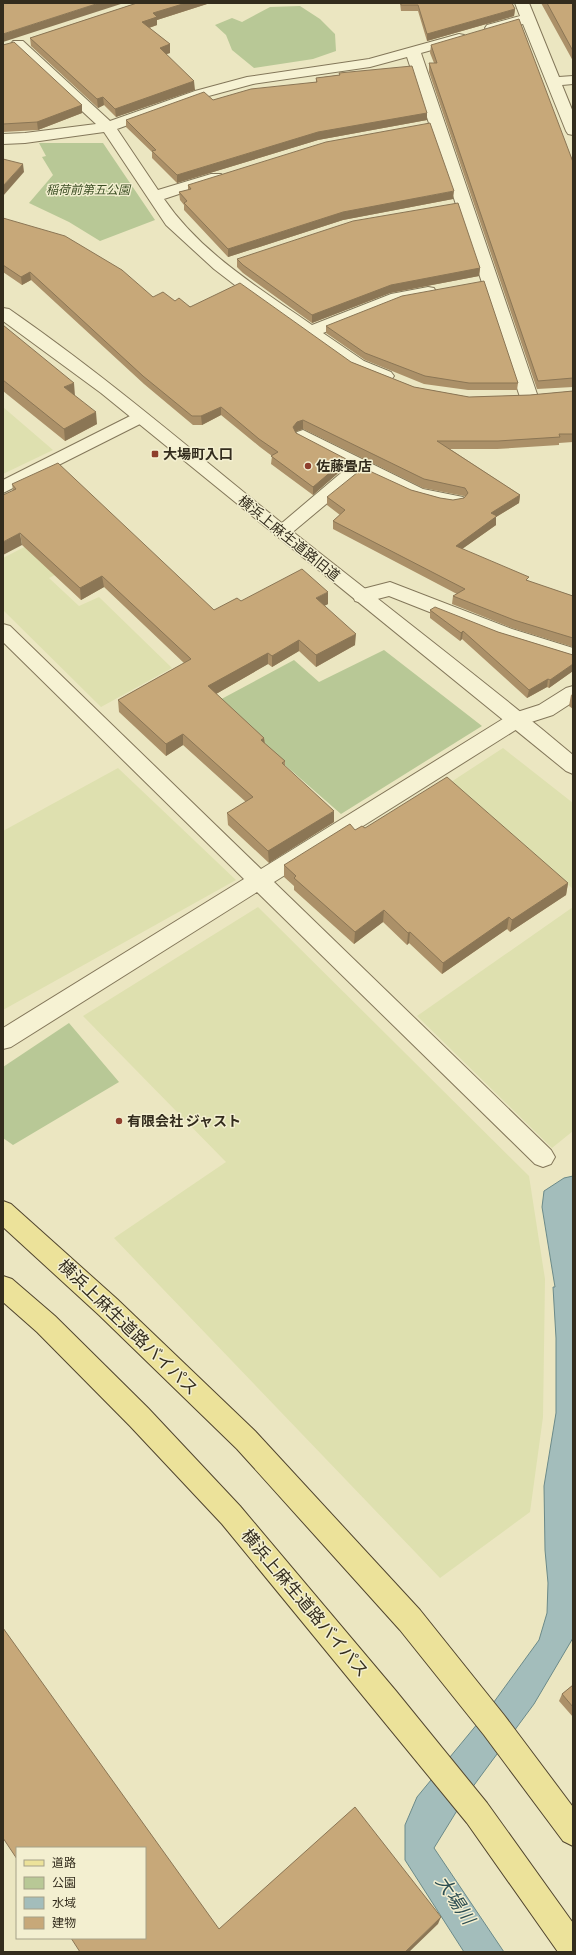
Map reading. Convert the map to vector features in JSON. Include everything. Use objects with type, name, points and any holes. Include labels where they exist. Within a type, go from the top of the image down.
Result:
[{"type":"main road","name":"横浜上麻生道路バイパス","points":[[3,1212],[108,1307],[246,1440],[410,1620],[494,1724],[573,1831]]},
{"type":"main road","name":"横浜上麻生道路バイパス","points":[[3,1287],[46,1324],[128,1406],[231,1515],[477,1813],[573,1948]]},
{"type":"street","points":[[522,3],[573,130]]},
{"type":"street","points":[[3,138],[25,138],[108,127],[200,94],[252,80],[370,62],[413,52],[527,18]]},
{"type":"street","points":[[3,48],[32,39]]},
{"type":"street","points":[[18,44],[108,127],[156,196],[172,222],[227,263],[276,308],[312,331],[358,365],[400,382]]},
{"type":"street","points":[[413,52],[428,125],[483,281],[529,396]]},
{"type":"street","points":[[553,82],[573,80]]},
{"type":"street","points":[[156,196],[232,172]]},
{"type":"street","points":[[312,331],[397,298],[444,289]]},
{"type":"street","name":"横浜上麻生道路旧道","points":[[3,313],[54,347],[282,532],[518,719],[573,766]]},
{"type":"street","points":[[3,487],[140,417]]},
{"type":"street","points":[[303,436],[360,466],[419,494],[458,501]]},
{"type":"street","points":[[282,532],[360,466]]},
{"type":"street","points":[[362,596],[390,589],[504,634],[573,655]]},
{"type":"street","points":[[3,631],[261,881],[543,1158]]},
{"type":"street","points":[[3,1040],[261,881],[518,719],[546,710],[573,693]]},
{"type":"green space","points":[[300,6],[320,19],[335,34],[336,51],[313,59],[254,68],[232,50],[226,35],[215,25],[232,18],[242,22],[270,7]]},
{"type":"green space","name":"稲荷前第五公園","points":[[39,143],[103,143],[155,220],[100,241],[69,222],[29,203],[53,175],[42,157],[46,156]]},
{"type":"green space","points":[[3,407],[53,450],[3,474]]},
{"type":"green space","points":[[34,542],[65,570],[49,578],[79,606],[99,597],[172,668],[101,707],[3,610],[3,558]]},
{"type":"green space","points":[[384,650],[482,726],[341,814],[214,703],[294,660],[319,682]]},
{"type":"green space","points":[[503,748],[573,803],[573,889],[451,782]]},
{"type":"green space","points":[[118,768],[236,880],[3,1010],[3,831]]},
{"type":"green space","points":[[258,907],[529,1176],[545,1279],[543,1417],[530,1512],[440,1578],[114,1238],[226,1162],[83,1016]]},
{"type":"green space","points":[[573,907],[573,1131],[552,1148],[417,1016]]},
{"type":"green space","points":[[69,1023],[119,1082],[13,1145],[3,1138],[3,1067]]},
{"type":"water","name":"大場川","points":[[573,1176],[573,1638],[534,1704],[466,1796],[434,1848],[504,1952],[464,1952],[405,1860],[405,1825],[417,1797],[483,1717],[539,1640],[547,1613],[548,1583],[545,1550],[544,1486],[556,1413],[556,1338],[553,1287],[555,1287],[542,1207],[544,1191],[564,1178]]},
{"type":"building","points":[[3,3],[99,3],[3,34]]},
{"type":"building","points":[[137,3],[186,3],[153,13],[157,17],[142,22],[170,44],[160,48],[194,81],[115,109],[103,97],[97,99],[30,38]]},
{"type":"building","points":[[401,3],[512,3],[515,9],[427,34],[418,5],[401,5]]},
{"type":"building","points":[[547,3],[573,3],[573,51]]},
{"type":"building","points":[[519,19],[573,162],[573,378],[538,381],[429,63],[437,63],[431,45]]},
{"type":"building","points":[[14,42],[82,105],[37,122],[3,124],[3,45]]},
{"type":"building","points":[[412,66],[427,113],[318,132],[177,175],[152,151],[156,150],[126,120],[204,92],[213,100],[251,89],[317,82],[316,78],[340,75],[339,73]]},
{"type":"building","points":[[430,123],[454,191],[343,212],[228,249],[184,203],[187,201],[179,192],[191,189],[188,185],[326,142]]},
{"type":"building","points":[[3,159],[23,164],[3,186]]},
{"type":"building","points":[[458,203],[480,268],[391,285],[312,315],[243,265],[237,259],[353,221]]},
{"type":"building","points":[[3,218],[65,236],[122,270],[153,297],[163,292],[175,301],[179,298],[190,307],[240,283],[351,362],[414,387],[469,397],[530,395],[573,391],[573,434],[559,434],[560,437],[498,441],[437,441],[520,495],[491,513],[497,516],[456,546],[529,577],[526,580],[573,596],[573,638],[514,620],[453,596],[465,589],[333,521],[345,510],[327,497],[363,468],[411,490],[440,498],[453,500],[464,498],[468,493],[465,488],[424,479],[303,420],[297,422],[293,427],[296,433],[346,459],[313,487],[271,456],[278,452],[259,439],[221,407],[201,416],[192,416],[143,376],[30,272],[21,277],[3,265]]},
{"type":"building","points":[[484,281],[518,383],[469,383],[425,376],[365,353],[326,326],[402,296]]},
{"type":"building","points":[[3,325],[74,383],[64,387],[96,412],[64,429],[3,380]]},
{"type":"building","points":[[58,463],[214,610],[237,598],[241,601],[302,569],[328,592],[316,598],[356,634],[316,655],[299,640],[272,656],[268,653],[208,686],[264,738],[261,740],[285,761],[282,763],[334,811],[268,851],[227,813],[253,797],[183,734],[166,744],[118,700],[191,659],[102,576],[80,588],[20,533],[3,542],[3,495],[16,489],[12,484]]},
{"type":"building","points":[[435,607],[498,632],[573,655],[573,664],[550,680],[548,679],[529,690],[463,631],[461,633],[430,610]]},
{"type":"building","points":[[447,777],[568,883],[512,920],[509,917],[443,963],[384,910],[355,932],[294,878],[296,876],[284,865],[350,824],[355,830],[362,826],[365,828]]},
{"type":"building","points":[[3,1628],[219,1929],[355,1807],[441,1917],[405,1952],[80,1952],[72,1939],[146,1939],[146,1847],[16,1847],[16,1858],[3,1838]]},
{"type":"building","points":[[573,1685],[573,1707],[562,1694]]},
{"type":"place","name":"大場町入口","points":[[155,454]]},
{"type":"place","name":"佐藤畳店","points":[[308,466]]},
{"type":"place","name":"有限会社 ジャスト","points":[[119,1121]]}]
